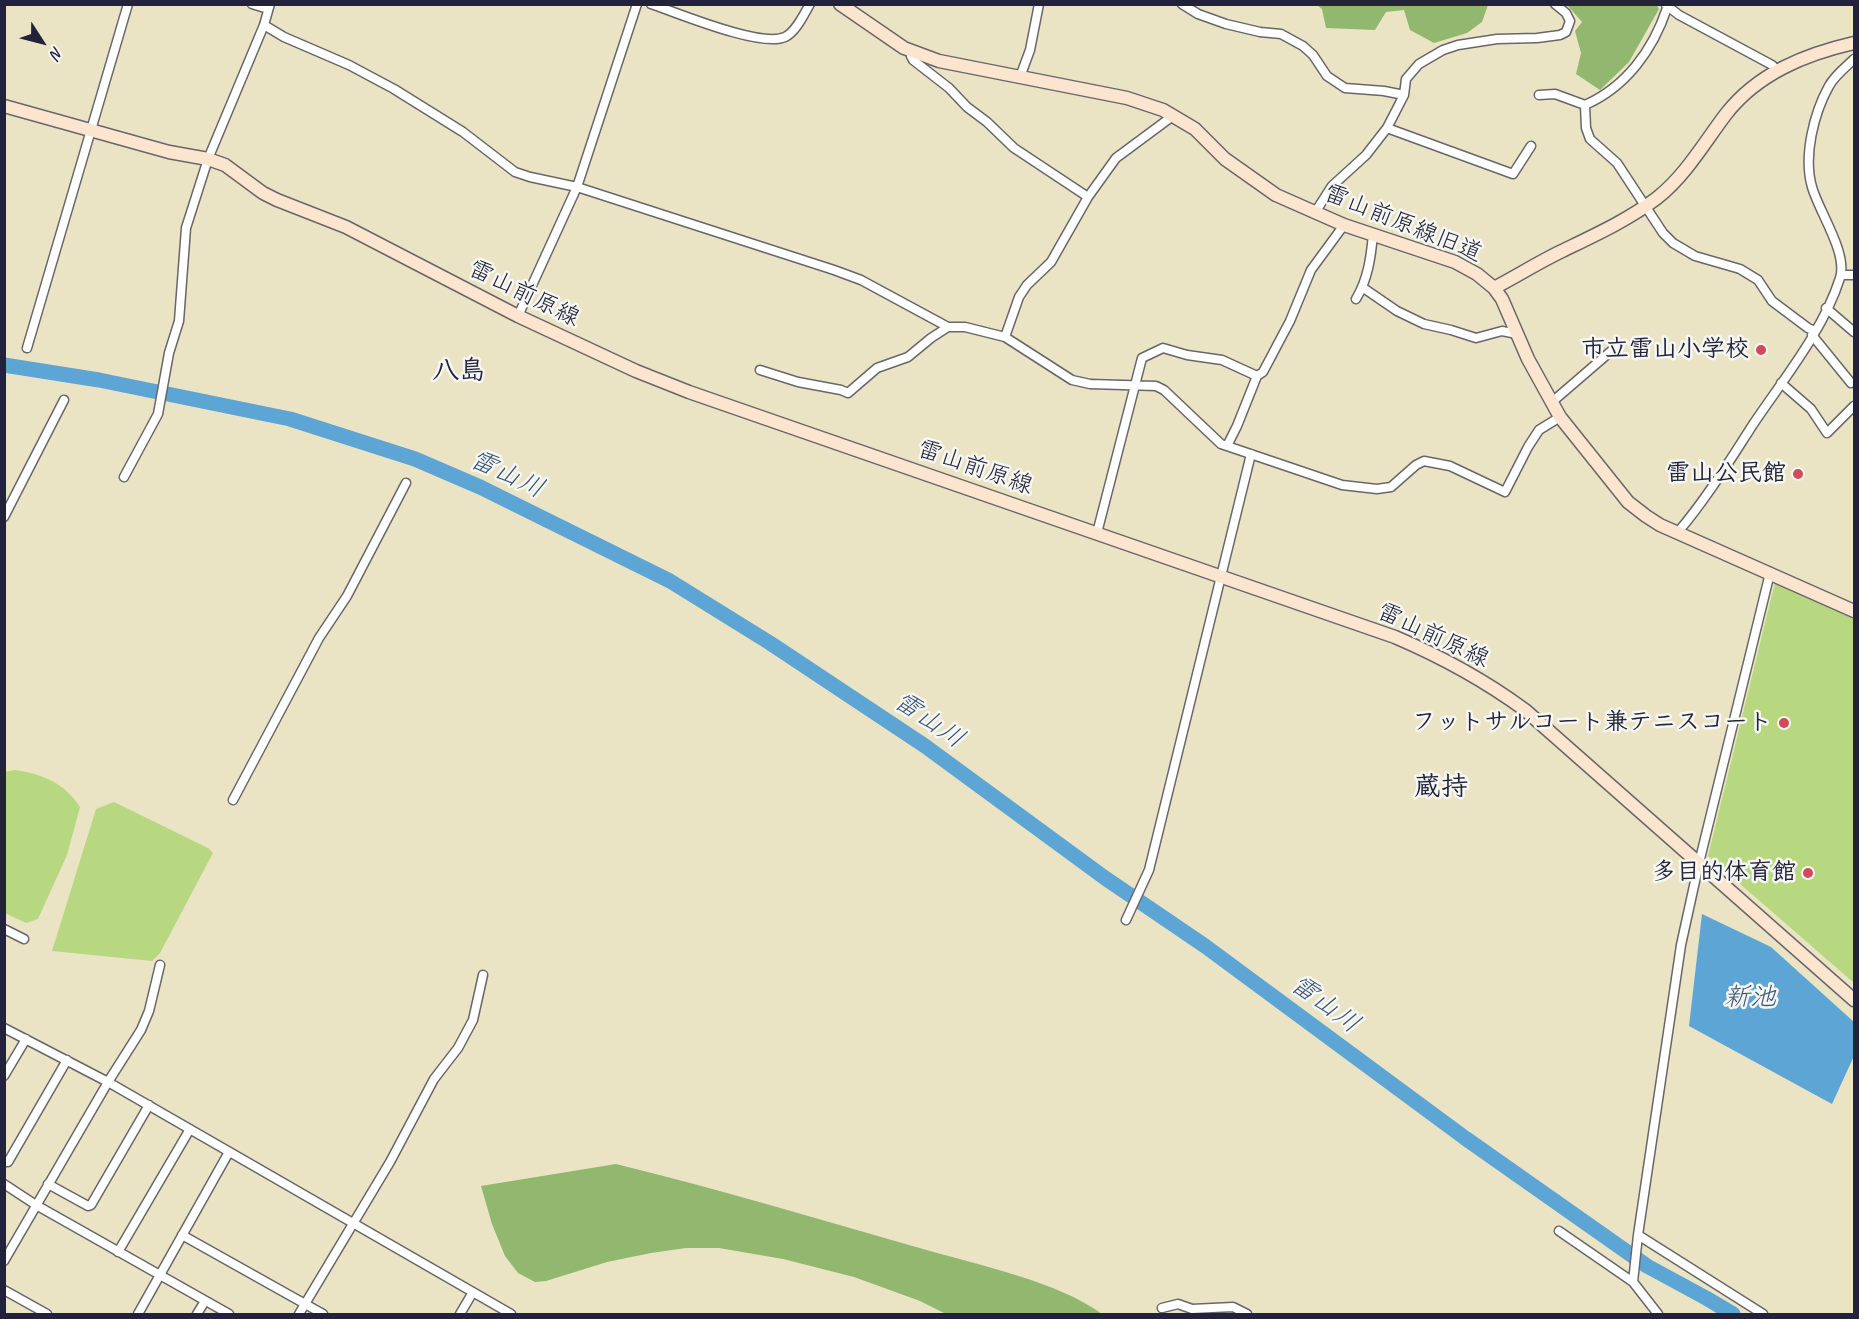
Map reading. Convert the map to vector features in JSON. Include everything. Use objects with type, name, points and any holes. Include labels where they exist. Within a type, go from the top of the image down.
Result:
[{"type":"main road","name":"雷山前原線旧道","points":[[840,4],[913,52],[958,67],[1127,98],[1172,115],[1195,129],[1225,159],[1276,195],[1344,225],[1455,262],[1477,274],[1494,288],[1560,417],[1628,502],[1646,516],[1678,532],[1854,611]]},
{"type":"main road","points":[[1494,288],[1612,227],[1645,207],[1680,176],[1734,104],[1777,70],[1807,56],[1854,43]]},
{"type":"main road","name":"雷山前原線","points":[[4,106],[225,165],[263,193],[346,227],[518,316],[636,371],[689,392],[1395,637],[1456,665],[1525,710],[1854,1000]]},
{"type":"street","points":[[27,348],[128,4]]},
{"type":"street","points":[[124,477],[158,414],[169,353],[179,321],[186,228],[208,159],[264,25],[269,7],[252,4]]},
{"type":"street","points":[[518,316],[577,187],[637,4]]},
{"type":"street","points":[[651,4],[746,36],[769,39],[786,37],[792,32],[810,4]]},
{"type":"street","points":[[1020,77],[1030,50],[1039,4]]},
{"type":"street","points":[[1182,4],[1198,14],[1226,24],[1281,34],[1308,51],[1322,66],[1327,76],[1346,88],[1404,95]]},
{"type":"street","points":[[1316,211],[1332,186],[1366,155],[1387,128],[1404,95],[1406,79],[1413,69],[1450,48],[1478,41],[1564,34],[1569,28],[1570,21],[1566,13],[1555,4]]},
{"type":"street","points":[[1539,95],[1555,94],[1585,105],[1600,99],[1623,82],[1644,55],[1661,26],[1667,6],[1772,65],[1777,70]]},
{"type":"street","points":[[264,25],[284,37],[349,64],[394,89],[463,132],[515,172],[577,187],[861,280],[948,327],[965,327],[1005,337],[1072,380],[1090,384],[1156,386],[1164,390],[1221,444],[1342,486],[1377,489],[1391,487],[1416,465],[1424,461],[1450,466],[1505,492],[1539,430],[1560,417]]},
{"type":"street","points":[[913,52],[910,56],[913,60],[949,88],[1014,148],[1088,197]]},
{"type":"street","points":[[1678,532],[1814,333],[1841,275],[1834,238],[1812,188],[1809,172],[1810,154],[1816,119],[1830,84],[1854,59]]},
{"type":"street","points":[[1585,105],[1586,128],[1590,139],[1617,163],[1663,233],[1673,243],[1695,256],[1740,269],[1758,280],[1772,301],[1814,333],[1851,383]]},
{"type":"street","points":[[1005,337],[1019,297],[1027,285],[1051,262],[1088,197],[1116,158],[1172,115]]},
{"type":"street","points":[[1387,128],[1513,174],[1531,146]]},
{"type":"street","points":[[1227,446],[1257,376],[1263,372],[1290,321],[1311,270],[1344,225]]},
{"type":"street","points":[[1356,299],[1371,256],[1373,234]]},
{"type":"street","points":[[1841,275],[1854,275]]},
{"type":"street","points":[[1362,287],[1397,311],[1424,324],[1476,338],[1502,331],[1517,334]]},
{"type":"street","points":[[1826,308],[1854,332]]},
{"type":"street","points":[[760,370],[798,382],[848,393],[878,368],[908,357],[948,327]]},
{"type":"street","points":[[1552,402],[1617,346]]},
{"type":"street","points":[[1097,533],[1142,358],[1163,348],[1187,355],[1222,360],[1257,376]]},
{"type":"street","points":[[1781,383],[1811,408],[1827,433],[1854,406]]},
{"type":"street","points":[[4,516],[64,400]]},
{"type":"street","points":[[1126,920],[1145,882],[1251,454]]},
{"type":"street","points":[[233,800],[319,638],[347,596],[406,483]]},
{"type":"street","points":[[1634,1279],[1681,945],[1699,862],[1770,573]]},
{"type":"street","points":[[4,929],[24,939]]},
{"type":"street","points":[[4,1261],[108,1082],[141,1030],[149,1011],[160,965]]},
{"type":"street","points":[[299,1314],[390,1162],[434,1079],[458,1048],[473,1020],[483,975]]},
{"type":"street","points":[[4,1028],[149,1105],[511,1314]]},
{"type":"street","points":[[4,1076],[26,1039]]},
{"type":"street","points":[[4,1162],[8,1162],[67,1060]]},
{"type":"street","points":[[48,1184],[88,1206],[91,1205],[149,1105]]},
{"type":"street","points":[[118,1252],[190,1129]]},
{"type":"street","points":[[141,1313],[229,1152]]},
{"type":"street","points":[[4,1184],[36,1205],[229,1314]]},
{"type":"street","points":[[1559,1231],[1634,1279],[1658,1314]]},
{"type":"street","points":[[182,1235],[323,1314]]},
{"type":"street","points":[[1638,1238],[1763,1314]]},
{"type":"street","points":[[4,1290],[47,1314]]},
{"type":"street","points":[[460,1314],[473,1292]]},
{"type":"street","points":[[197,1314],[205,1301]]},
{"type":"street","points":[[1162,1308],[1178,1304],[1192,1309],[1233,1306],[1247,1314]]},
{"type":"green space","points":[[1317,5],[1488,5],[1482,22],[1467,33],[1434,43],[1410,30],[1404,10],[1386,12],[1375,30],[1326,28],[1322,9]]},
{"type":"green space","points":[[1567,5],[1657,5],[1659,9],[1629,62],[1600,90],[1576,74],[1581,53],[1575,31],[1582,22]]},
{"type":"green space","points":[[1775,582],[1854,614],[1854,983],[1708,856]]},
{"type":"green space","points":[[15,770],[52,781],[67,792],[80,807],[67,855],[38,919],[26,923],[5,913],[5,772]]},
{"type":"green space","points":[[114,802],[208,848],[213,853],[160,953],[152,961],[52,951],[96,809]]},
{"type":"green space","points":[[616,1164],[732,1194],[1016,1275],[1063,1292],[1102,1314],[946,1314],[920,1301],[854,1277],[783,1259],[719,1248],[686,1248],[651,1253],[607,1262],[546,1281],[535,1282],[518,1273],[505,1256],[492,1224],[481,1186]]},
{"type":"water","name":"新池","points":[[1702,914],[1771,947],[1854,1022],[1854,1056],[1832,1104],[1689,1026]]},
{"type":"waterway","name":"雷山川","points":[[4,365],[99,380],[290,419],[415,459],[480,487],[670,581],[770,643],[925,746],[1105,878],[1205,946],[1465,1138],[1647,1266],[1733,1314]]},
{"type":"place","name":"市立雷山小学校","points":[[1761,350]]},
{"type":"place","name":"雷山公民館","points":[[1798,474]]},
{"type":"place","name":"フットサルコート兼テニスコート","points":[[1784,723]]},
{"type":"place","name":"多目的体育館","points":[[1808,873]]},
{"type":"district","name":"八島","points":[[459,372]]},
{"type":"district","name":"蔵持","points":[[1441,788]]}]
